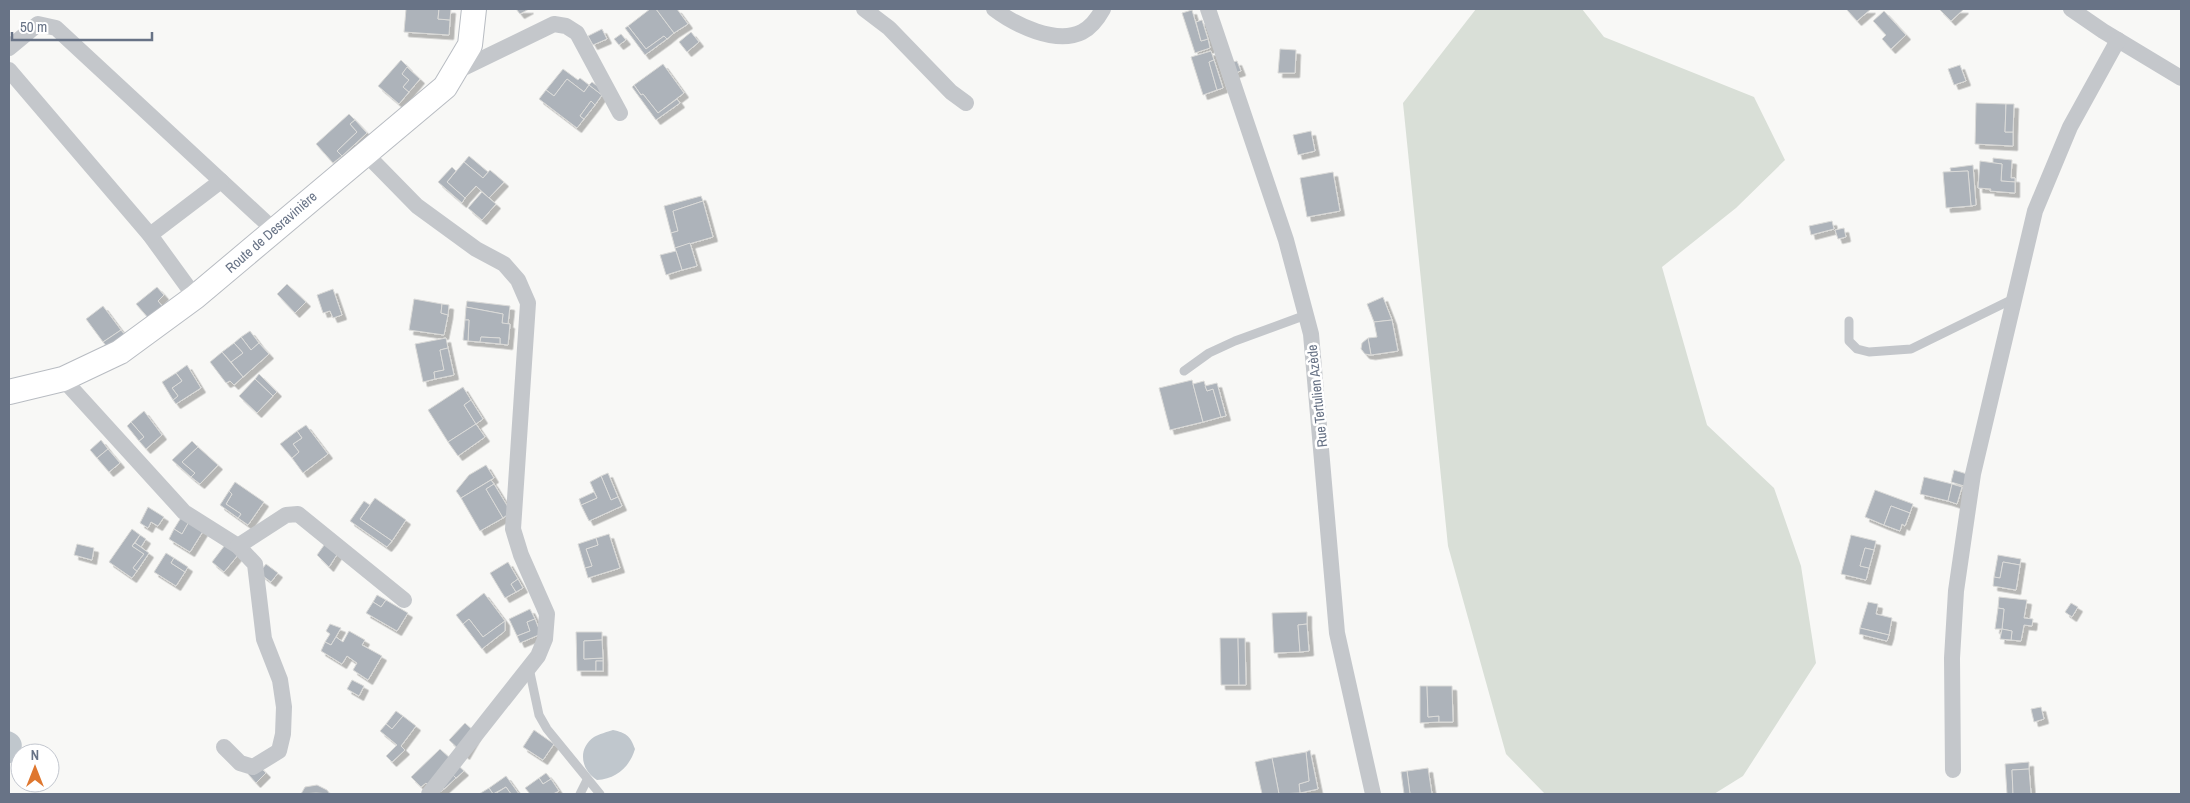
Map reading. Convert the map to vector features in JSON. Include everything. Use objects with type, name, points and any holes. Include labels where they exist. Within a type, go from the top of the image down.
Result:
[{"type":"street","name":"Route de Desravinière","points":[[9,392],[63,379],[120,352],[195,296],[445,87],[470,45],[474,9]]},
{"type":"street","points":[[864,9],[889,28],[951,92],[966,103]]},
{"type":"street","points":[[994,9],[1035,32],[1068,35],[1081,32],[1091,25],[1103,9]]},
{"type":"street","name":"Rue Tertulien Azède","points":[[1208,9],[1286,240],[1311,334],[1337,633],[1373,794]]},
{"type":"street","points":[[2071,9],[2181,78]]},
{"type":"street","points":[[9,48],[38,24],[56,28],[274,230]]},
{"type":"street","points":[[455,72],[554,24],[566,26],[577,33],[620,113]]},
{"type":"street","points":[[1953,770],[1952,658],[1956,591],[1973,474],[2035,211],[2070,127],[2118,40]]},
{"type":"street","points":[[9,70],[150,235],[195,296]]},
{"type":"street","points":[[365,153],[417,206],[476,249],[504,264],[518,280],[528,303],[513,529],[521,556],[547,614],[545,639],[538,656],[429,794]]},
{"type":"street","points":[[150,235],[221,181]]},
{"type":"street","points":[[63,379],[184,512],[238,546],[255,564],[264,639],[280,680],[284,707],[283,734],[279,751],[253,768],[240,763],[224,747]]},
{"type":"street","points":[[238,546],[286,515],[298,514],[404,600]]},
{"type":"lane","points":[[1849,321],[1849,341],[1857,349],[1869,352],[1911,349],[2013,299]]},
{"type":"lane","points":[[1184,371],[1209,353],[1235,341],[1306,316]]},
{"type":"lane","points":[[529,668],[543,722],[587,780],[600,794]]},
{"type":"lane","points":[[580,794],[587,780]]},
{"type":"shaded area","points":[[1476,9],[1582,9],[1604,37],[1754,97],[1785,160],[1736,208],[1662,267],[1707,425],[1774,488],[1801,566],[1816,663],[1743,776],[1714,794],[1545,794],[1506,754],[1448,546],[1403,103]]},
{"type":"shaded area","points":[[613,730],[627,735],[635,749],[630,761],[622,770],[611,777],[597,780],[587,771],[583,753],[585,747],[594,737]]},
{"type":"shaded area","points":[[9,731],[15,734],[21,743],[10,743],[9,764]]},
{"type":"building","points":[[406,9],[439,9],[438,19],[450,20],[449,35],[404,32]]},
{"type":"building","points":[[439,9],[451,9],[450,20],[438,19]]},
{"type":"building","points":[[516,9],[529,9],[520,14]]},
{"type":"building","points":[[650,9],[656,9],[674,33],[667,39],[664,36],[646,49],[628,26]]},
{"type":"building","points":[[656,9],[677,9],[688,24],[674,33]]},
{"type":"building","points":[[1846,9],[1871,9],[1857,21]]},
{"type":"building","points":[[1939,9],[1964,9],[1951,21]]},
{"type":"building","points":[[1192,10],[1201,41],[1208,39],[1210,48],[1195,53],[1182,13]]},
{"type":"building","points":[[1884,11],[1906,35],[1891,49],[1882,39],[1886,35],[1873,21]]},
{"type":"building","points":[[1202,20],[1208,39],[1201,41],[1196,22]]},
{"type":"building","points":[[628,26],[646,49],[664,36],[667,39],[645,55],[625,28]]},
{"type":"building","points":[[602,29],[607,39],[593,45],[588,36]]},
{"type":"building","points":[[691,32],[699,42],[687,52],[679,42]]},
{"type":"building","points":[[621,34],[626,40],[619,45],[614,39]]},
{"type":"building","points":[[1280,49],[1296,50],[1295,73],[1278,73]]},
{"type":"building","points":[[1211,51],[1214,60],[1209,62],[1217,90],[1203,95],[1191,57]]},
{"type":"building","points":[[401,60],[408,67],[402,74],[409,80],[403,87],[409,92],[399,104],[378,86]]},
{"type":"building","points":[[1214,60],[1223,88],[1217,90],[1209,62]]},
{"type":"building","points":[[1237,61],[1241,71],[1232,74],[1229,63]]},
{"type":"building","points":[[663,64],[684,93],[658,113],[634,85]]},
{"type":"building","points":[[1960,65],[1966,81],[1954,85],[1948,69]]},
{"type":"building","points":[[407,67],[420,79],[409,92],[403,87],[409,80],[402,74]]},
{"type":"building","points":[[563,69],[578,80],[580,78],[589,85],[584,92],[567,79],[554,96],[546,90]]},
{"type":"building","points":[[567,79],[584,92],[589,85],[602,95],[595,105],[591,101],[580,116],[584,119],[577,128],[539,99],[546,90],[554,96]]},
{"type":"building","points":[[592,82],[605,92],[602,95],[589,85]]},
{"type":"building","points":[[634,85],[658,113],[677,99],[680,103],[656,120],[632,87]]},
{"type":"building","points":[[591,101],[595,105],[584,119],[580,116]]},
{"type":"building","points":[[1976,103],[2006,104],[2005,132],[2013,132],[2013,146],[1975,144]]},
{"type":"building","points":[[2006,104],[2014,104],[2013,132],[2005,132]]},
{"type":"building","points":[[349,114],[355,120],[350,124],[357,132],[337,151],[342,156],[333,163],[316,144]]},
{"type":"building","points":[[355,120],[367,133],[342,156],[337,151],[357,132],[350,124]]},
{"type":"building","points":[[1311,131],[1315,151],[1298,155],[1293,135]]},
{"type":"building","points":[[469,156],[488,172],[483,178],[464,162]]},
{"type":"building","points":[[1993,158],[2012,160],[2011,178],[2015,178],[2015,182],[2001,181],[2002,164],[1993,163]]},
{"type":"building","points":[[1980,161],[2002,164],[2001,181],[2015,182],[2015,193],[1978,188]]},
{"type":"building","points":[[464,162],[483,178],[490,170],[504,182],[489,198],[476,186],[465,198],[447,182]]},
{"type":"building","points":[[1973,165],[1976,205],[1971,206],[1968,171],[1951,172],[1950,168]]},
{"type":"building","points":[[452,167],[456,171],[447,182],[465,198],[462,203],[438,182]]},
{"type":"building","points":[[1968,171],[1971,206],[1946,208],[1943,172]]},
{"type":"building","points":[[1333,172],[1340,211],[1307,217],[1300,178]]},
{"type":"building","points":[[482,192],[496,204],[482,220],[468,208]]},
{"type":"building","points":[[701,196],[703,201],[673,211],[678,231],[671,233],[664,206]]},
{"type":"building","points":[[703,201],[713,237],[675,248],[671,233],[678,231],[673,211]]},
{"type":"building","points":[[1832,221],[1834,229],[1811,235],[1809,226]]},
{"type":"building","points":[[1844,228],[1846,237],[1838,239],[1835,230]]},
{"type":"building","points":[[690,243],[697,266],[682,270],[675,248]]},
{"type":"building","points":[[676,251],[682,270],[666,275],[660,255]]},
{"type":"building","points":[[287,284],[306,302],[295,313],[277,294]]},
{"type":"building","points":[[157,287],[164,295],[158,301],[164,308],[150,320],[136,304]]},
{"type":"building","points":[[333,289],[342,315],[333,318],[330,311],[323,313],[317,295]]},
{"type":"building","points":[[1383,297],[1392,320],[1374,322],[1367,304]]},
{"type":"building","points":[[414,299],[442,304],[441,313],[448,315],[444,335],[409,330]]},
{"type":"building","points":[[467,301],[510,306],[508,324],[502,323],[503,314],[466,307]]},
{"type":"building","points":[[442,304],[449,305],[448,315],[441,313]]},
{"type":"building","points":[[103,306],[121,330],[103,342],[86,319]]},
{"type":"building","points":[[466,307],[503,314],[502,323],[510,324],[508,345],[500,344],[500,338],[481,337],[480,342],[468,341],[469,320],[465,320]]},
{"type":"building","points":[[465,320],[469,320],[468,341],[463,340]]},
{"type":"building","points":[[1392,320],[1398,351],[1371,355],[1368,338],[1377,337],[1374,322]]},
{"type":"building","points":[[121,330],[125,335],[108,348],[103,342]]},
{"type":"building","points":[[250,331],[259,343],[251,350],[241,337]]},
{"type":"building","points":[[241,337],[251,350],[259,343],[269,354],[243,377],[231,362],[243,353],[234,343]]},
{"type":"building","points":[[481,337],[500,338],[500,344],[480,342]]},
{"type":"building","points":[[446,338],[448,348],[440,350],[444,370],[434,372],[435,379],[423,382],[415,344]]},
{"type":"building","points":[[1368,338],[1371,355],[1365,354],[1361,349],[1362,343]]},
{"type":"building","points":[[234,343],[243,353],[231,362],[222,352]]},
{"type":"building","points":[[448,348],[454,375],[435,379],[434,372],[444,370],[440,350]]},
{"type":"building","points":[[222,352],[243,377],[234,385],[230,381],[226,383],[210,362]]},
{"type":"building","points":[[187,365],[201,388],[176,404],[173,400],[178,396],[172,388],[182,381],[176,373]]},
{"type":"building","points":[[176,373],[182,381],[172,388],[178,396],[173,400],[162,382]]},
{"type":"building","points":[[259,374],[277,392],[273,396],[255,379]]},
{"type":"building","points":[[255,379],[273,396],[257,413],[239,396]]},
{"type":"building","points":[[1192,380],[1203,422],[1170,430],[1159,388]]},
{"type":"building","points":[[1204,381],[1207,391],[1213,389],[1221,417],[1203,422],[1193,384]]},
{"type":"building","points":[[1217,383],[1226,416],[1221,417],[1213,389],[1207,391],[1205,386]]},
{"type":"building","points":[[463,387],[471,400],[464,405],[476,424],[448,442],[428,410]]},
{"type":"building","points":[[471,400],[483,419],[476,424],[464,405]]},
{"type":"building","points":[[144,411],[162,435],[146,449],[139,441],[144,437],[131,422]]},
{"type":"building","points":[[131,422],[144,437],[139,441],[127,426]]},
{"type":"building","points":[[476,424],[485,437],[458,456],[448,442]]},
{"type":"building","points":[[306,425],[328,454],[303,473],[292,458],[299,452],[293,444],[302,438],[297,431]]},
{"type":"building","points":[[297,431],[302,438],[293,444],[299,452],[292,458],[280,444]]},
{"type":"building","points":[[101,440],[108,449],[97,458],[90,450]]},
{"type":"building","points":[[192,441],[198,447],[182,462],[195,473],[191,477],[172,460]]},
{"type":"building","points":[[198,447],[218,465],[200,484],[191,477],[195,473],[182,462]]},
{"type":"building","points":[[108,449],[120,463],[109,472],[97,458]]},
{"type":"building","points":[[486,465],[494,478],[461,498],[456,491],[469,475]]},
{"type":"building","points":[[1954,470],[1967,474],[1964,486],[1951,482]]},
{"type":"building","points":[[608,473],[618,497],[611,500],[601,476]]},
{"type":"building","points":[[601,476],[611,500],[618,497],[622,506],[589,521],[581,505],[597,498],[590,482]]},
{"type":"building","points":[[1924,477],[1952,484],[1948,501],[1920,494]]},
{"type":"building","points":[[491,480],[494,484],[486,489],[503,518],[480,531],[461,498]]},
{"type":"building","points":[[235,482],[264,502],[248,525],[238,518],[241,514],[226,504],[232,494],[229,491]]},
{"type":"building","points":[[494,484],[511,512],[503,518],[486,489]]},
{"type":"building","points":[[1952,484],[1962,487],[1957,504],[1948,501]]},
{"type":"building","points":[[1875,490],[1913,504],[1910,513],[1891,506],[1884,525],[1865,517]]},
{"type":"building","points":[[229,491],[232,494],[226,504],[241,514],[238,518],[220,505]]},
{"type":"building","points":[[594,492],[597,498],[581,505],[579,499]]},
{"type":"building","points":[[375,498],[406,520],[392,541],[360,519]]},
{"type":"building","points":[[364,501],[370,505],[360,519],[392,541],[387,547],[350,521]]},
{"type":"building","points":[[1891,506],[1910,513],[1905,526],[1902,524],[1900,531],[1884,525]]},
{"type":"building","points":[[148,507],[164,517],[158,526],[151,522],[148,528],[140,523]]},
{"type":"building","points":[[182,516],[190,520],[182,534],[174,529]]},
{"type":"building","points":[[190,520],[205,528],[190,552],[169,539],[174,529],[182,534]]},
{"type":"building","points":[[132,529],[140,535],[132,546],[144,554],[133,568],[137,571],[132,578],[109,562]]},
{"type":"building","points":[[609,534],[620,568],[588,578],[585,568],[592,566],[586,549],[598,545],[596,538]]},
{"type":"building","points":[[140,535],[146,539],[141,547],[135,543]]},
{"type":"building","points":[[1851,535],[1876,541],[1874,550],[1865,548],[1860,566],[1869,568],[1866,580],[1841,574]]},
{"type":"building","points":[[596,538],[598,545],[586,549],[592,566],[585,568],[578,544]]},
{"type":"building","points":[[327,541],[340,550],[329,567],[317,555]]},
{"type":"building","points":[[135,543],[149,553],[137,571],[133,568],[144,554],[132,546]]},
{"type":"building","points":[[77,544],[94,548],[92,560],[74,555]]},
{"type":"building","points":[[225,545],[238,555],[224,572],[212,562]]},
{"type":"building","points":[[1865,548],[1874,550],[1869,568],[1860,566]]},
{"type":"building","points":[[166,553],[174,558],[171,563],[185,572],[176,586],[154,572]]},
{"type":"building","points":[[1998,555],[2021,559],[2020,565],[2003,562],[2000,578],[1994,577]]},
{"type":"building","points":[[174,558],[188,567],[185,572],[171,563]]},
{"type":"building","points":[[508,562],[518,579],[511,584],[516,592],[505,598],[490,573]]},
{"type":"building","points":[[2003,562],[2020,565],[2016,590],[1993,586],[1994,577],[2000,578]]},
{"type":"building","points":[[266,564],[278,573],[271,582],[259,573]]},
{"type":"building","points":[[518,579],[523,588],[516,592],[511,584]]},
{"type":"building","points":[[484,593],[505,621],[483,637],[469,619],[463,624],[456,615]]},
{"type":"building","points":[[377,595],[386,600],[381,607],[373,602]]},
{"type":"building","points":[[1999,597],[2027,600],[2024,618],[2033,619],[2032,626],[2024,625],[2021,641],[2011,640],[2012,631],[2002,629],[2004,609],[1998,608]]},
{"type":"building","points":[[386,600],[408,613],[397,631],[366,613],[373,602],[381,607]]},
{"type":"building","points":[[1868,602],[1878,604],[1876,614],[1892,618],[1889,635],[1860,628]]},
{"type":"building","points":[[2071,603],[2078,607],[2072,617],[2065,612]]},
{"type":"building","points":[[1998,608],[2004,609],[2002,629],[1995,629]]},
{"type":"building","points":[[530,609],[535,619],[527,622],[530,631],[517,636],[509,619]]},
{"type":"building","points":[[1307,612],[1307,624],[1298,625],[1300,652],[1274,653],[1272,613]]},
{"type":"building","points":[[469,619],[483,637],[505,621],[505,631],[482,649],[463,624]]},
{"type":"building","points":[[535,619],[541,634],[520,643],[517,636],[530,631],[527,622]]},
{"type":"building","points":[[330,624],[341,628],[331,645],[325,642],[330,634],[326,631]]},
{"type":"building","points":[[1307,624],[1309,651],[1300,652],[1298,625]]},
{"type":"building","points":[[1860,628],[1889,635],[1887,641],[1859,634]]},
{"type":"building","points":[[2002,629],[2012,631],[2011,640],[2000,639]]},
{"type":"building","points":[[349,631],[365,640],[362,645],[382,656],[368,680],[353,670],[357,663],[347,656],[342,664],[321,651],[325,642],[331,645],[336,637],[343,642]]},
{"type":"building","points":[[576,632],[602,632],[602,640],[584,641],[584,659],[603,658],[603,661],[596,661],[596,671],[577,671]]},
{"type":"building","points":[[1220,638],[1238,638],[1239,685],[1221,685]]},
{"type":"building","points":[[1238,638],[1245,638],[1246,685],[1239,685]]},
{"type":"building","points":[[602,640],[603,658],[584,659],[584,641]]},
{"type":"building","points":[[596,661],[603,661],[603,671],[596,671]]},
{"type":"building","points":[[352,680],[364,686],[359,696],[347,689]]},
{"type":"building","points":[[1420,686],[1427,686],[1428,717],[1439,716],[1439,722],[1420,723]]},
{"type":"building","points":[[1427,686],[1452,686],[1453,722],[1439,722],[1439,716],[1428,717]]},
{"type":"building","points":[[2041,707],[2044,719],[2034,722],[2031,709]]},
{"type":"building","points":[[396,711],[403,716],[392,729],[386,724]]},
{"type":"building","points":[[403,716],[416,726],[401,746],[405,750],[392,762],[386,756],[397,745],[380,731],[386,724],[392,729]]},
{"type":"building","points":[[465,723],[477,734],[465,755],[449,740]]},
{"type":"building","points":[[534,730],[554,744],[543,760],[523,747]]},
{"type":"building","points":[[440,749],[464,771],[456,778],[452,774],[440,785],[444,789],[437,794],[426,783],[421,787],[411,777]]},
{"type":"building","points":[[1310,750],[1318,789],[1300,793],[1299,784],[1309,781],[1306,752]]},
{"type":"building","points":[[1306,752],[1309,781],[1299,784],[1300,793],[1279,794],[1272,758]]},
{"type":"building","points":[[1272,758],[1279,794],[1262,794],[1255,762]]},
{"type":"building","points":[[2029,762],[2029,769],[2012,770],[2013,794],[2007,794],[2005,764]]},
{"type":"building","points":[[258,765],[266,773],[256,783],[248,774]]},
{"type":"building","points":[[1428,768],[1432,794],[1410,794],[1407,771]]},
{"type":"building","points":[[2029,769],[2031,794],[2013,794],[2012,770]]},
{"type":"building","points":[[1407,771],[1410,794],[1404,794],[1401,772]]},
{"type":"building","points":[[546,773],[551,779],[543,784],[539,778]]},
{"type":"building","points":[[452,774],[456,778],[444,789],[440,785]]},
{"type":"building","points":[[506,776],[519,794],[511,794],[506,787],[493,794],[489,788]]},
{"type":"building","points":[[539,778],[543,784],[551,779],[559,791],[553,794],[530,794],[525,788]]},
{"type":"building","points":[[317,785],[327,790],[330,794],[301,794],[305,787]]},
{"type":"building","points":[[506,787],[511,794],[495,794]]},
{"type":"building","points":[[489,788],[493,794],[479,794]]}]
